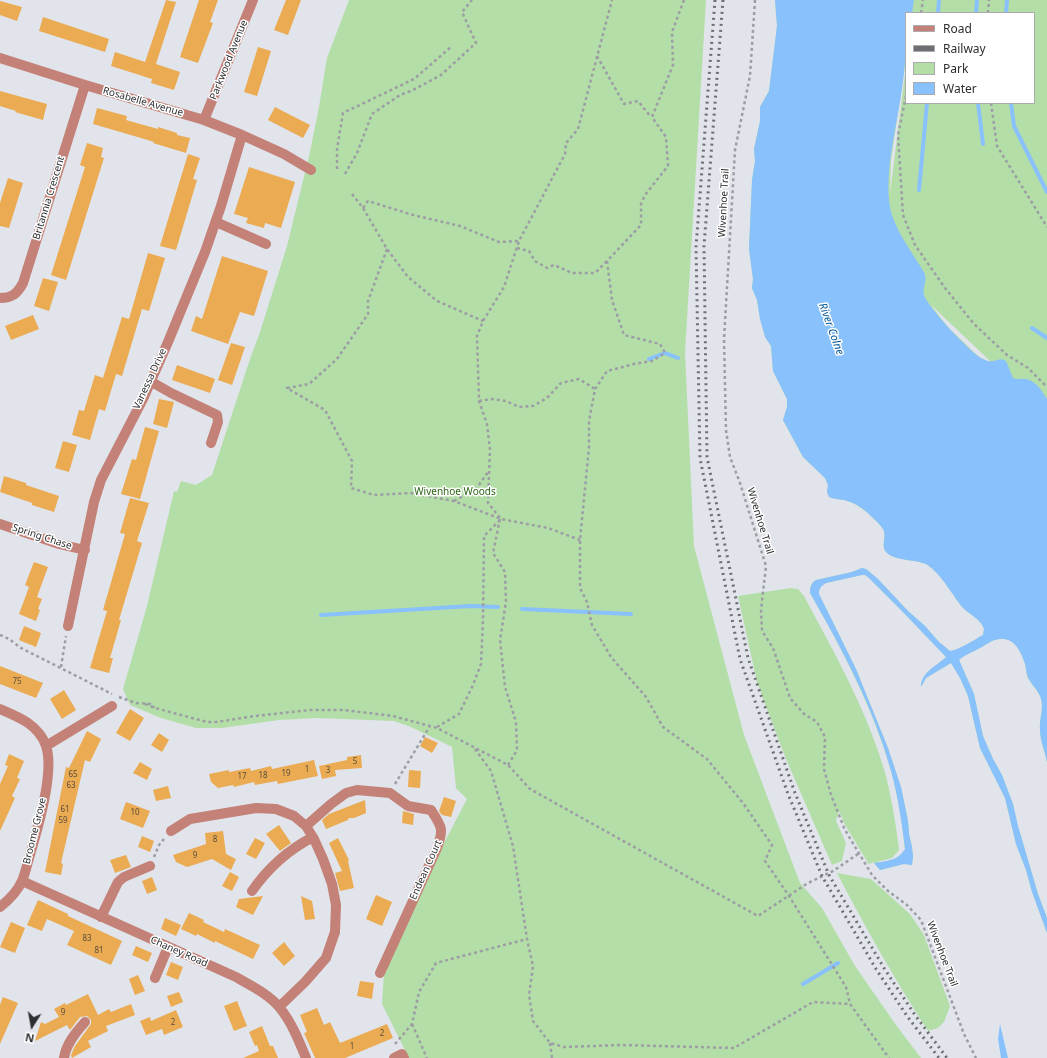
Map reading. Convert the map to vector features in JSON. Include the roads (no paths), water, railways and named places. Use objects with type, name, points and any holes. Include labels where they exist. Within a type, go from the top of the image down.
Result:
[{"type":"street","name":"Parkwood Avenue","points":[[204,120],[253,0]]},
{"type":"street","name":"Rosabelle Avenue","points":[[0,58],[204,120],[284,154],[312,170]]},
{"type":"street","name":"Britannia Crescent","points":[[0,298],[14,296],[19,291],[23,283],[85,85]]},
{"type":"street","name":"Vanessa Drive","points":[[68,626],[94,502],[101,480],[150,381],[205,252],[236,159],[242,135]]},
{"type":"street","points":[[216,222],[266,244]]},
{"type":"street","points":[[150,381],[170,393],[217,415],[218,422],[211,443]]},
{"type":"street","name":"Spring Chase","points":[[0,524],[59,544],[85,550]]},
{"type":"street","points":[[46,746],[116,699]]},
{"type":"street","name":"Broome Grove","points":[[0,709],[32,725],[46,746],[49,759],[48,773],[38,823],[22,881],[13,895],[0,907]]},
{"type":"street","name":"Endean Court","points":[[306,826],[346,793],[357,790],[390,793],[408,806],[431,810],[439,822],[442,833],[437,848],[380,973]]},
{"type":"street","points":[[171,831],[190,819],[256,808],[276,809],[294,816],[306,826],[313,837],[332,884],[336,905],[335,932],[326,958],[305,982],[279,1007]]},
{"type":"street","points":[[252,891],[261,878],[278,860],[300,844],[313,837]]},
{"type":"street","points":[[101,917],[118,882],[124,877],[150,866]]},
{"type":"street","name":"Chaney Road","points":[[22,881],[236,977],[260,991],[279,1007],[295,1031],[306,1058]]},
{"type":"street","points":[[155,978],[168,947]]},
{"type":"street","points":[[64,1058],[64,1054],[74,1034],[85,1022]]},
{"type":"water","name":"River Colne","points":[[775,0],[914,0],[912,12],[905,12],[904,74],[891,156],[888,187],[892,215],[903,238],[925,274],[924,295],[941,319],[969,349],[988,361],[1001,359],[1006,361],[1013,378],[1030,380],[1038,387],[1047,399],[1047,762],[1040,734],[1042,707],[1041,699],[1028,678],[1025,663],[1014,643],[1009,640],[998,639],[959,660],[974,694],[983,736],[1002,775],[1013,804],[1038,894],[1047,918],[1047,933],[1016,844],[1005,798],[980,748],[968,696],[960,678],[951,663],[926,678],[921,687],[927,673],[946,657],[869,578],[862,575],[826,583],[819,590],[819,594],[856,669],[888,748],[901,787],[908,821],[913,857],[912,865],[904,864],[880,870],[874,863],[895,858],[905,849],[896,790],[876,724],[845,657],[810,593],[811,585],[816,580],[852,572],[862,568],[866,569],[925,626],[939,642],[950,651],[962,647],[983,635],[984,629],[978,620],[963,608],[941,578],[926,564],[894,557],[886,552],[884,547],[884,531],[882,527],[865,511],[853,503],[829,497],[827,492],[828,485],[825,478],[803,457],[783,420],[787,407],[787,399],[773,371],[771,346],[765,337],[757,300],[752,288],[753,279],[749,249],[752,180],[755,161],[754,149],[760,121],[760,107],[769,91],[777,26]]},
{"type":"water","points":[[1000,1024],[1008,1058],[1001,1058],[998,1039]]},
{"type":"waterway","points":[[938,12],[939,0]]},
{"type":"waterway","points":[[976,12],[977,0]]},
{"type":"waterway","points":[[1006,12],[1007,0]]},
{"type":"waterway","points":[[919,190],[927,104]]},
{"type":"waterway","points":[[978,104],[983,144]]},
{"type":"waterway","points":[[1011,104],[1014,126],[1047,192]]},
{"type":"waterway","points":[[1032,328],[1047,338]]},
{"type":"waterway","points":[[649,359],[665,353],[678,358]]},
{"type":"waterway","points":[[321,615],[471,606],[498,607]]},
{"type":"waterway","points":[[522,609],[631,614]]},
{"type":"waterway","points":[[803,984],[838,963]]},
{"type":"railway","points":[[715,0],[696,247],[700,458],[740,659],[788,794],[822,876],[876,969],[907,1016],[939,1058]]},
{"type":"railway","points":[[723,0],[704,246],[707,457],[748,658],[795,793],[829,875],[884,968],[915,1015],[947,1058]]},
{"type":"park label","name":"Wivenhoe Woods","points":[[455,492]]}]
